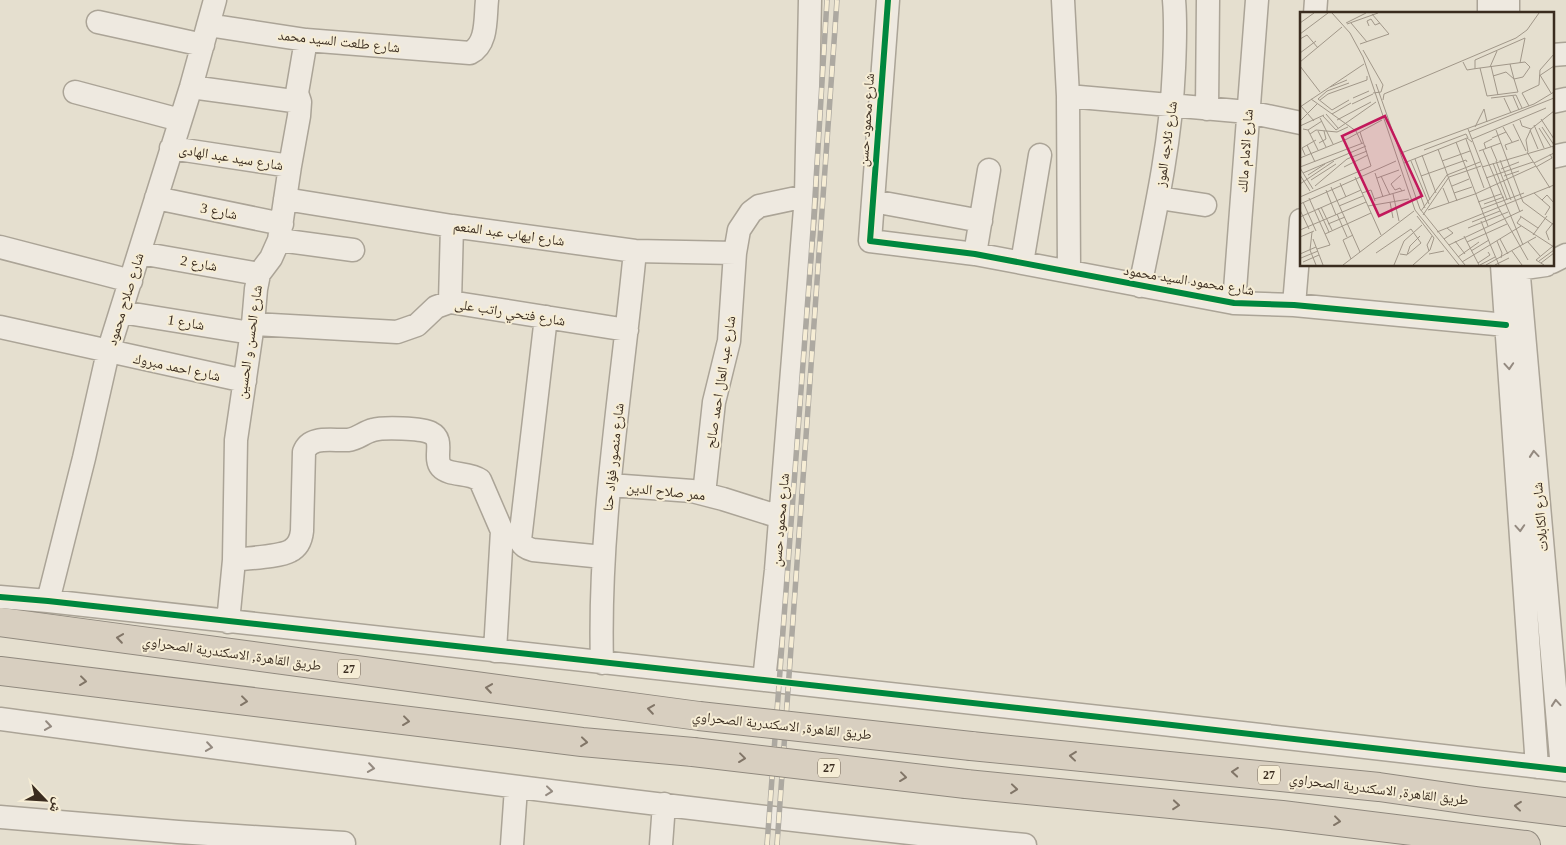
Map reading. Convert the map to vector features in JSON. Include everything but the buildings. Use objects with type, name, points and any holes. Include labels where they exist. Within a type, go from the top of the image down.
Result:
[{"type":"highway","name":"طريق القاهرة, الاسكندرية الصحراوي","points":[[0,622],[699,716],[971,746],[1379,787],[1566,812]]},
{"type":"highway","name":"27","points":[[0,671],[572,741],[693,752],[966,784],[1282,815],[1526,845]]},
{"type":"street","name":"شارع صلاح محمود","points":[[48,601],[108,352],[191,87],[214,0]]},
{"type":"street","name":"شارع طلعت السيد محمد","points":[[98,22],[206,35],[306,40],[470,53],[477,50],[482,42],[487,0]]},
{"type":"street","name":"شارع محمود حسن","points":[[764,680],[780,517],[806,196],[810,0]]},
{"type":"street","name":"شارع محمود حسن","points":[[870,241],[888,0]]},
{"type":"street","points":[[1063,0],[1068,96],[1069,271]]},
{"type":"street","name":"شارع ثلاجه الموز","points":[[1140,286],[1165,162],[1172,106],[1175,36],[1174,0]]},
{"type":"street","points":[[1207,109],[1208,0]]},
{"type":"street","name":"شارع الامام مالك","points":[[1234,302],[1257,0]]},
{"type":"street","name":"شارع الحسن و الحسين","points":[[228,622],[234,560],[236,440],[256,289],[259,274],[271,258],[280,232],[300,116],[300,102],[297,93],[306,40]]},
{"type":"street","points":[[191,87],[300,102]]},
{"type":"street","points":[[75,92],[180,120]]},
{"type":"street","points":[[1068,96],[1248,112],[1300,122]]},
{"type":"street","name":"شارع سيد عبد الهادى","points":[[171,148],[290,166]]},
{"type":"street","points":[[1022,263],[1040,155]]},
{"type":"street","points":[[975,254],[989,170]]},
{"type":"street","name":"شارع عبد العال احمد صالح","points":[[704,494],[714,402],[729,341],[735,252],[739,230],[751,212],[759,206],[806,196]]},
{"type":"street","name":"شارع 3","points":[[156,198],[353,250]]},
{"type":"street","points":[[1158,198],[1205,205]]},
{"type":"street","name":"شارع ايهاب عبد المنعم","points":[[285,199],[452,226],[635,251],[735,252]]},
{"type":"street","points":[[873,201],[981,221]]},
{"type":"street","points":[[450,302],[452,226]]},
{"type":"street","name":"شارع محمود السيد محمود","points":[[870,241],[975,254],[1234,302],[1294,305],[1506,325]]},
{"type":"street","points":[[0,247],[131,281]]},
{"type":"street","name":"شارع منصور فؤاد حنا","points":[[602,663],[603,557],[635,251]]},
{"type":"street","name":"شارع 2","points":[[140,253],[259,274]]},
{"type":"street","points":[[1554,261],[1566,255]]},
{"type":"street","points":[[1294,305],[1300,256]]},
{"type":"street","name":"شارع الكابلات","points":[[1510,266],[1506,325],[1539,635],[1564,770]]},
{"type":"street","name":"شارع الكابلات","points":[[1510,266],[1539,635],[1537,767]]},
{"type":"street","name":"شارع فتحي راتب على","points":[[252,328],[397,332],[417,325],[436,307],[450,302],[627,330]]},
{"type":"street","name":"شارع 1","points":[[121,312],[252,328]]},
{"type":"street","points":[[546,317],[520,540],[527,549],[603,557]]},
{"type":"street","name":"شارع احمد مبروك","points":[[0,327],[245,381]]},
{"type":"street","points":[[234,560],[284,554],[290,552],[299,543],[302,531],[304,452],[308,445],[317,441],[349,440],[371,430],[383,428],[429,432],[433,434],[438,442],[438,460],[442,469],[475,476],[480,480],[502,531],[496,651]]},
{"type":"street","name":"ممر صلاح الدين","points":[[610,485],[704,494],[780,517]]},
{"type":"street","points":[[0,597],[1164,724],[1564,770]]},
{"type":"street","points":[[0,719],[516,788],[864,829],[1025,845]]},
{"type":"street","points":[[512,845],[516,788]]},
{"type":"street","points":[[661,845],[664,804]]},
{"type":"street","points":[[0,817],[178,832],[344,843]]},
{"type":"street","points":[[846,845],[864,829]]},
{"type":"railway","points":[[767,845],[813,230],[827,0]]},
{"type":"railway","points":[[777,845],[837,0]]},
{"type":"cycle path","points":[[888,0],[870,241],[975,254],[1234,303],[1294,305],[1506,325]]},
{"type":"cycle path","points":[[0,597],[1566,770]]}]
